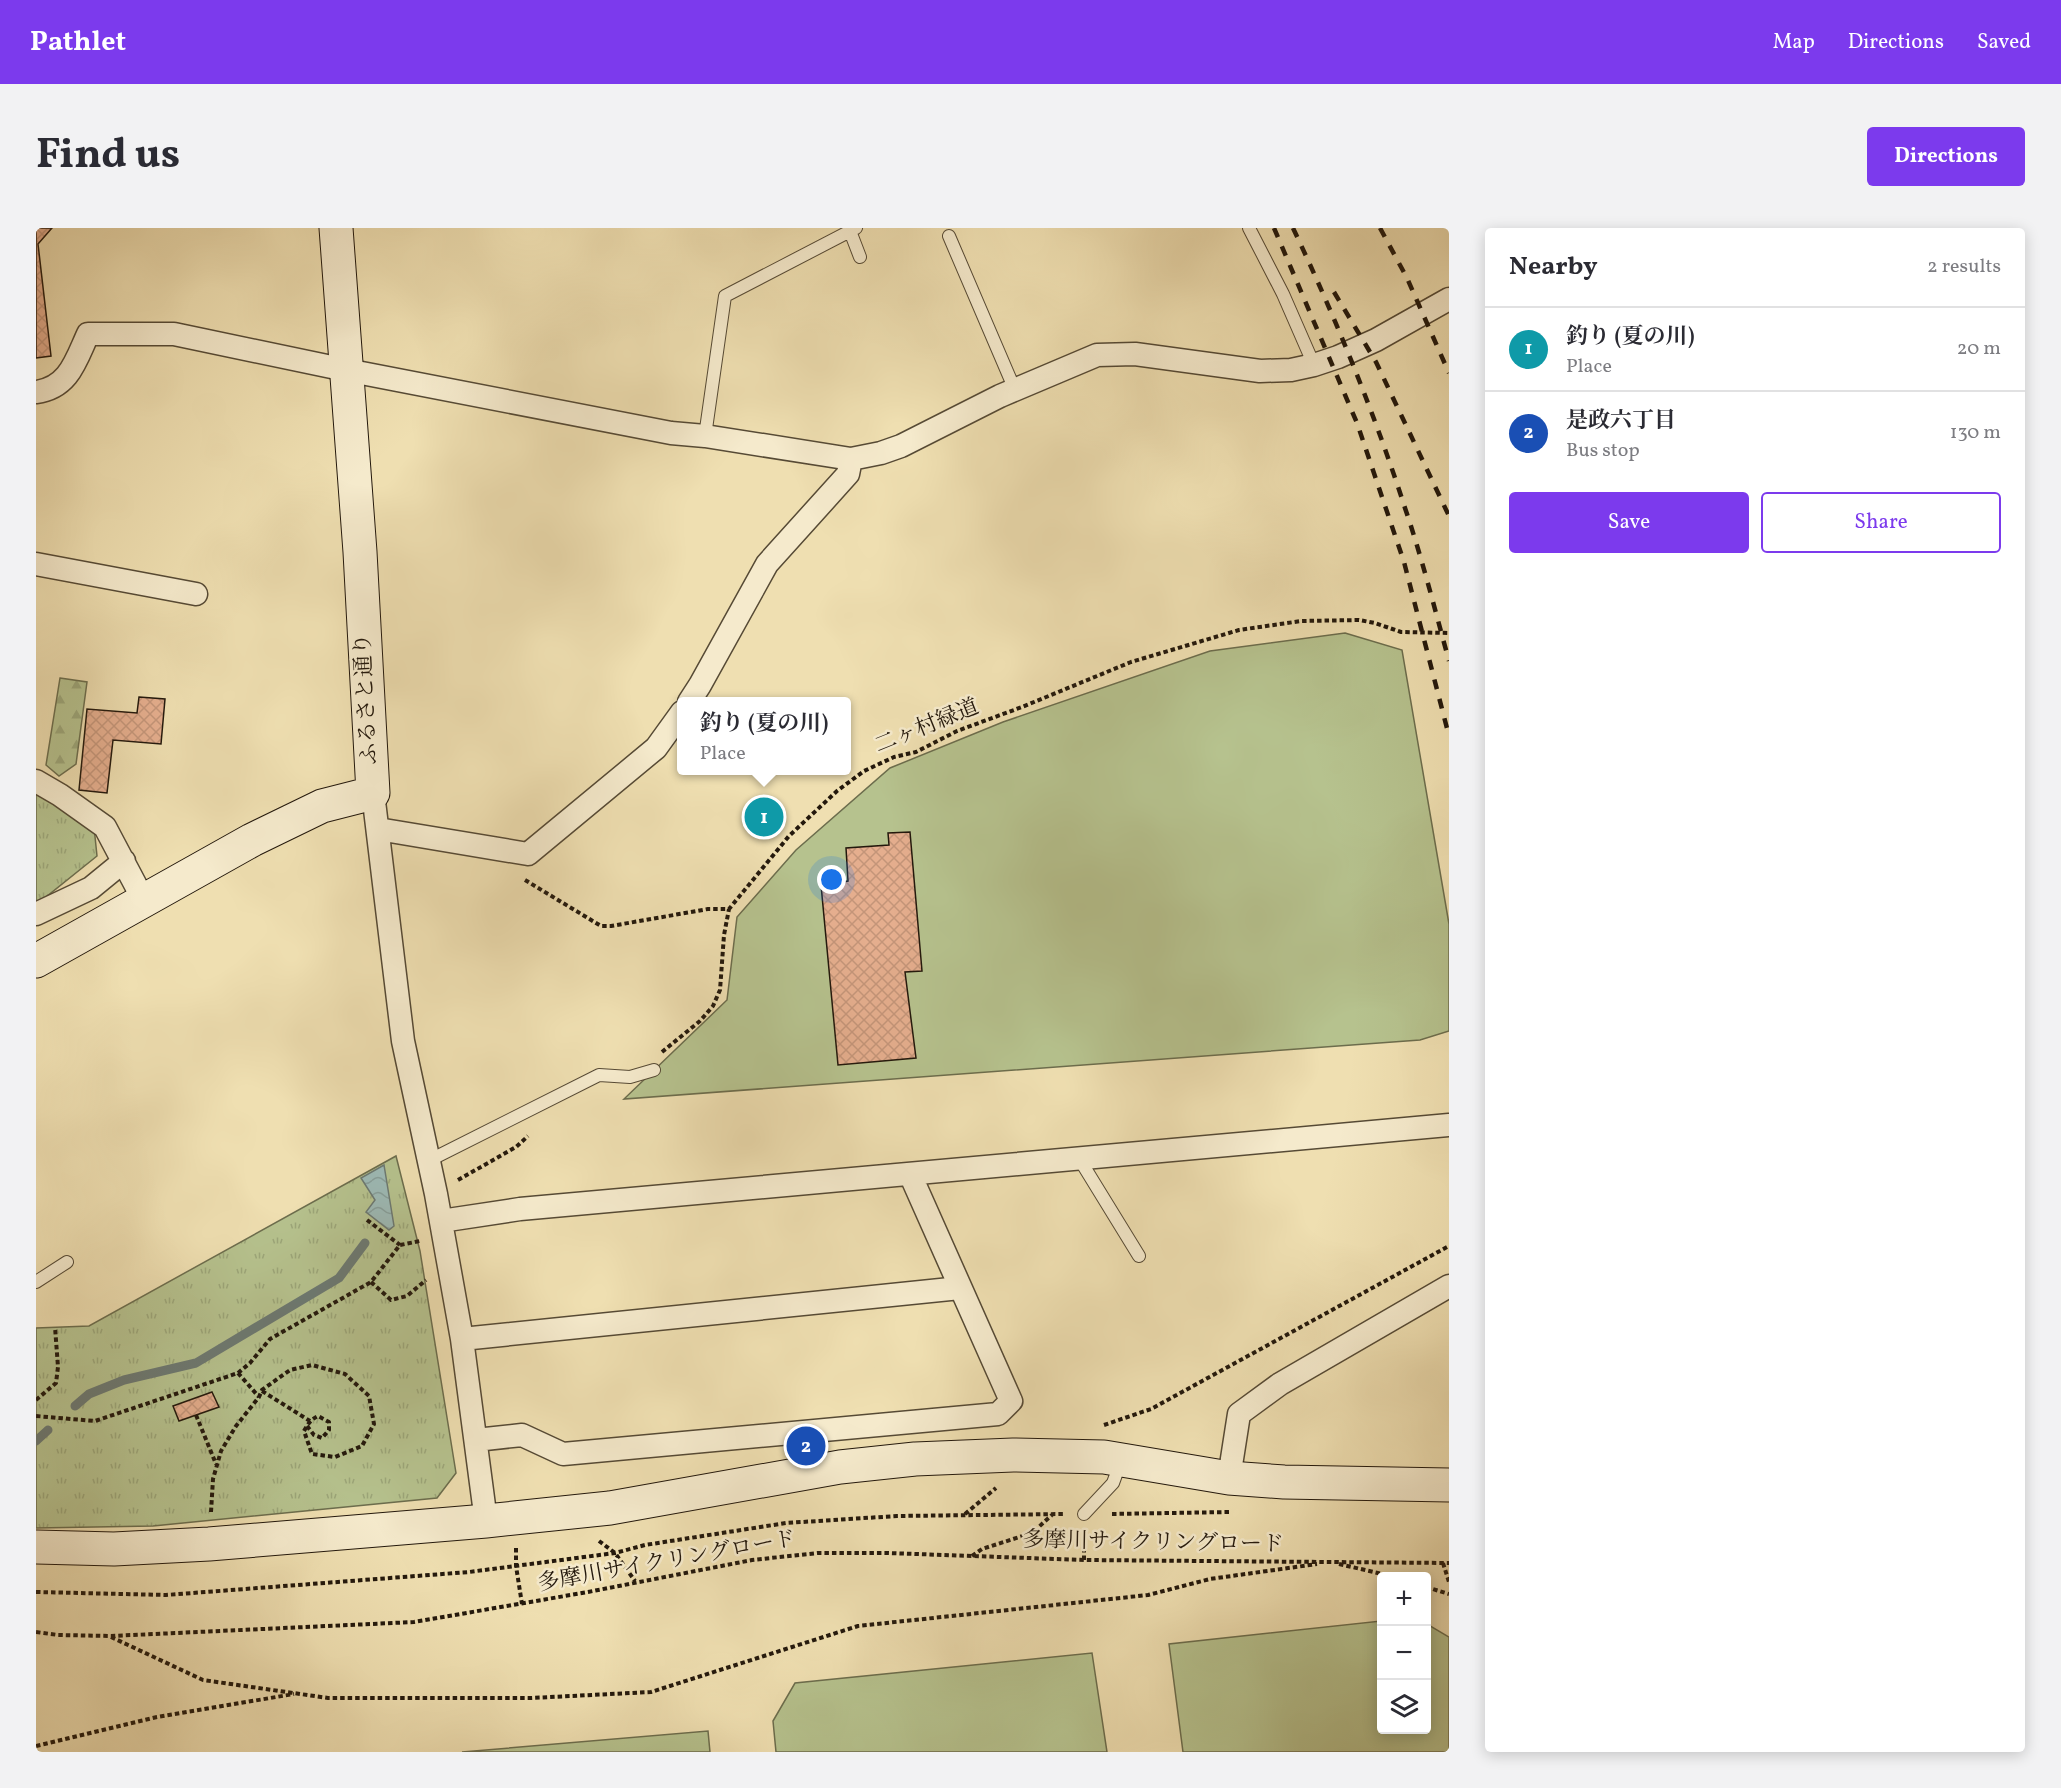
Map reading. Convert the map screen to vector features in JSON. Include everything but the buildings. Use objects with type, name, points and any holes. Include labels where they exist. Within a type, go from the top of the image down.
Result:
[{"type":"street","name":"ふるさと通り","points":[[36,961],[252,840],[322,806],[372,793],[360,552],[336,228]]},
{"type":"street","points":[[36,392],[45,391],[70,374],[88,334],[174,334],[671,433],[705,436],[851,459],[901,446],[1015,390],[1097,355],[1135,354],[1260,371],[1291,370],[1314,365],[1376,340],[1449,299]]},
{"type":"street","points":[[692,697],[767,564],[848,474],[851,459]]},
{"type":"street","points":[[36,564],[196,594]]},
{"type":"street","points":[[378,829],[528,854],[656,748],[677,718]]},
{"type":"street","points":[[36,781],[105,827],[143,899]]},
{"type":"street","points":[[372,793],[403,1041],[462,1339],[486,1521]]},
{"type":"street","points":[[36,914],[91,888],[124,861]]},
{"type":"street","points":[[442,1229],[520,1209],[1449,1125]]},
{"type":"street","points":[[476,1440],[522,1435],[563,1454],[998,1414],[1011,1401],[910,1174]]},
{"type":"street","points":[[1228,1478],[1239,1414],[1280,1384],[1449,1286]]},
{"type":"street","points":[[462,1339],[960,1288]]},
{"type":"street","points":[[36,1547],[114,1549],[209,1544],[486,1521],[610,1508],[828,1469],[915,1459],[1024,1455],[1086,1456],[1228,1478],[1284,1482],[1449,1485]]},
{"type":"lane","points":[[1249,228],[1314,365]]},
{"type":"lane","points":[[705,436],[725,296],[853,229],[860,257]]},
{"type":"lane","points":[[949,236],[1015,390]]},
{"type":"lane","points":[[428,1161],[599,1075],[630,1077],[654,1070]]},
{"type":"lane","points":[[1080,1160],[1139,1256]]},
{"type":"lane","points":[[36,1282],[67,1262]]},
{"type":"lane","points":[[1084,1514],[1113,1483],[1122,1460]]},
{"type":"path","name":"二ヶ村緑道","points":[[520,878],[601,926],[611,927],[708,909],[729,909],[789,836],[837,791],[864,771],[894,757],[916,752],[957,731],[1131,662],[1239,630],[1301,621],[1359,620],[1401,632],[1449,633]]},
{"type":"path","points":[[367,1220],[399,1245]]},
{"type":"path","points":[[36,1416],[95,1420],[238,1373],[250,1363],[270,1339],[371,1282],[399,1245],[442,1229]]},
{"type":"path","points":[[1100,1426],[1151,1409],[1449,1246]]},
{"type":"path","points":[[371,1282],[391,1300],[407,1296],[448,1260]]},
{"type":"path","points":[[36,1400],[56,1383],[58,1367],[55,1327]]},
{"type":"path","points":[[209,1544],[213,1479],[221,1451],[262,1390],[290,1370],[312,1365],[345,1374],[369,1396],[374,1424],[362,1446],[335,1457],[312,1454],[304,1431],[310,1420],[318,1416],[329,1422],[329,1430],[322,1438],[314,1435],[307,1426]]},
{"type":"path","points":[[238,1373],[259,1397]]},
{"type":"path","points":[[262,1390],[310,1420]]},
{"type":"path","points":[[196,1415],[217,1465]]},
{"type":"path","points":[[965,1514],[997,1488]]},
{"type":"path","points":[[36,1592],[166,1595],[469,1572],[615,1553],[665,1541],[786,1523],[965,1514],[1238,1512]]},
{"type":"path","points":[[972,1556],[982,1549],[1032,1533],[1052,1514]]},
{"type":"path","points":[[615,1553],[635,1581]]},
{"type":"path","name":"多摩川サイクリングロード","points":[[36,1632],[58,1635],[111,1636],[414,1622],[752,1560],[818,1553],[888,1553],[1084,1560],[1449,1563]]},
{"type":"path","points":[[111,1636],[203,1680],[298,1694],[328,1698],[532,1698],[651,1692],[858,1626],[1148,1595],[1210,1578],[1331,1562],[1377,1573]]},
{"type":"path","points":[[1443,1563],[1449,1582]]},
{"type":"path","points":[[516,1566],[522,1604]]},
{"type":"path","points":[[1431,1589],[1449,1594]]},
{"type":"path","points":[[36,1746],[157,1717],[298,1694]]},
{"type":"green space","points":[[1345,633],[1402,650],[1449,924],[1449,1031],[1420,1040],[624,1099],[727,1000],[737,917],[796,850],[890,768],[1003,722],[1210,651]]},
{"type":"green space","points":[[60,678],[87,682],[76,764],[59,776],[46,765]]},
{"type":"green space","points":[[36,794],[94,827],[97,856],[36,905]]},
{"type":"green space","points":[[396,1156],[420,1251],[456,1473],[437,1498],[153,1526],[36,1528],[36,1328],[89,1326]]},
{"type":"green space","points":[[1377,1621],[1377,1734],[1431,1734],[1431,1626],[1449,1637],[1449,1752],[1183,1752],[1169,1644]]},
{"type":"green space","points":[[1092,1653],[1107,1752],[776,1752],[773,1721],[795,1683]]},
{"type":"green space","points":[[708,1731],[710,1752],[462,1752]]},
{"type":"water","points":[[384,1165],[394,1226],[389,1230],[366,1212],[375,1200],[361,1178]]},
{"type":"waterway","points":[[75,1406],[89,1394],[124,1380],[196,1363],[339,1278],[365,1243]]},
{"type":"waterway","points":[[36,1441],[48,1430]]},
{"type":"railway","points":[[1274,228],[1357,423],[1404,562],[1449,736]]},
{"type":"railway","points":[[1293,228],[1339,331],[1393,472],[1417,546],[1449,661]]},
{"type":"railway","points":[[1380,228],[1407,278],[1449,373]]},
{"type":"railway","points":[[1334,292],[1376,362],[1449,516]]},
{"type":"place","name":"釣り (夏の川)","points":[[764,817]]},
{"type":"place","name":"是政六丁目","points":[[806,1446]]}]
